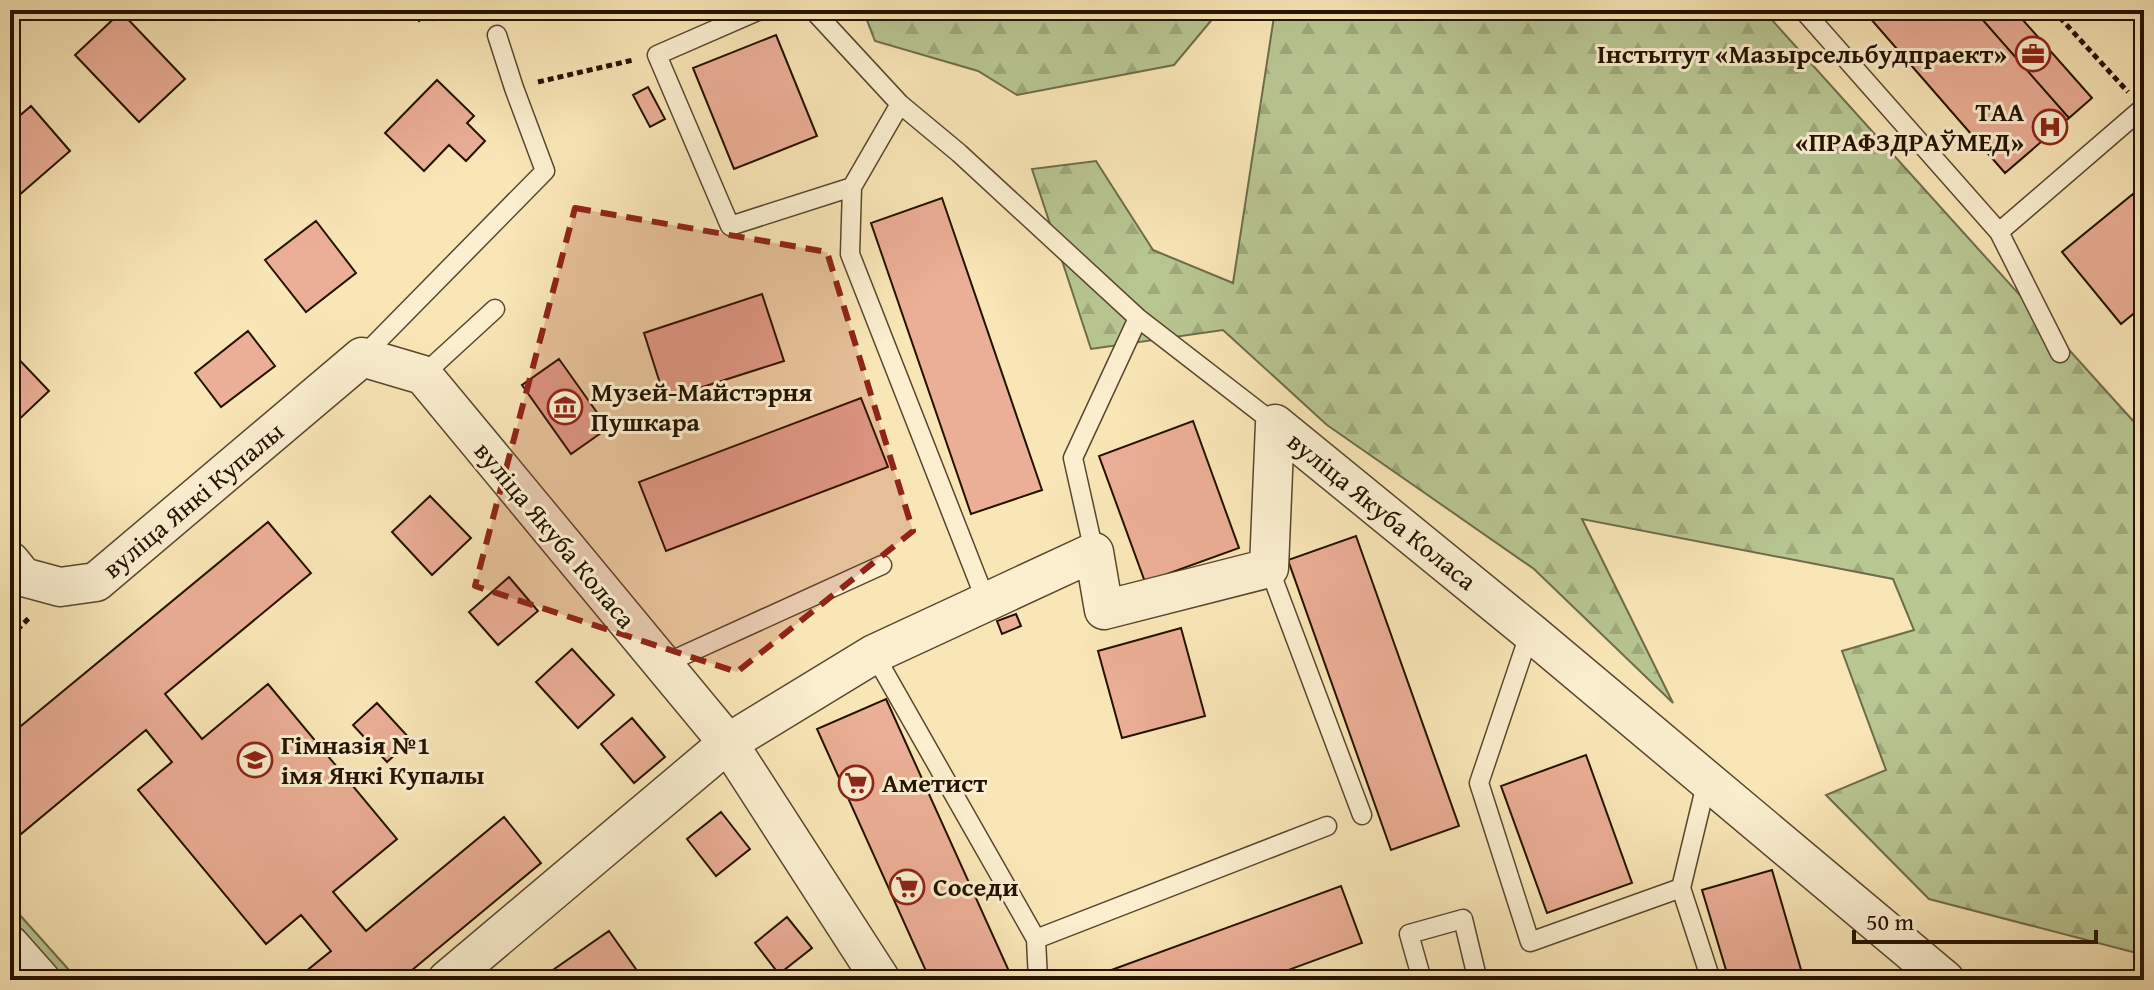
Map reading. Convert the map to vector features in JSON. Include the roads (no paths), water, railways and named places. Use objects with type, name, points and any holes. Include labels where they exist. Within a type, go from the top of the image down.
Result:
[{"type":"street","points":[[362,357],[423,375]]},
{"type":"street","name":"вуліца Янкі Купалы","points":[[10,561],[23,577],[60,587],[96,582],[362,357]]},
{"type":"street","name":"вуліца Якуба Коласа","points":[[423,375],[728,743],[881,980]]},
{"type":"street","name":"вуліца Якуба Коласа","points":[[1269,568],[1275,424]]},
{"type":"street","name":"вуліца Якуба Коласа","points":[[1275,424],[1530,632],[1945,980]]},
{"type":"street","points":[[463,975],[728,743],[874,654],[1094,552],[1104,610],[1269,568]]},
{"type":"street","points":[[10,945],[41,980]]},
{"type":"lane","points":[[760,10],[657,55],[730,226],[852,187]]},
{"type":"lane","points":[[813,10],[900,104],[959,153],[1138,318],[1275,424]]},
{"type":"lane","points":[[1803,10],[1999,232],[2060,353]]},
{"type":"lane","points":[[362,357],[545,171],[497,35]]},
{"type":"lane","points":[[900,104],[852,187],[850,254],[986,601]]},
{"type":"lane","points":[[1999,232],[2143,107]]},
{"type":"lane","points":[[423,375],[495,309]]},
{"type":"lane","points":[[1094,552],[1073,458],[1138,318]]},
{"type":"lane","points":[[662,665],[882,565]]},
{"type":"lane","points":[[1269,568],[1362,815]]},
{"type":"lane","points":[[1530,632],[1479,783],[1530,942],[1681,888]]},
{"type":"lane","points":[[874,654],[1036,939],[1038,980]]},
{"type":"lane","points":[[1707,780],[1681,888],[1711,980]]},
{"type":"lane","points":[[1036,939],[1327,826]]},
{"type":"lane","points":[[1422,980],[1409,934],[1463,919],[1477,977],[1466,980]]},
{"type":"place","name":"Інстытут «Мазырсельбудпраект»","points":[[2033,54]]},
{"type":"place","name":"ТАА «ПРАФЗДРАЎМЕД»","points":[[2050,127]]},
{"type":"place","name":"Музей-Майстэрня Пушкара","points":[[565,407]]},
{"type":"place","name":"Гімназія №1 імя Янкі Купалы","points":[[255,760]]},
{"type":"place","name":"Аметист","points":[[856,783]]},
{"type":"place","name":"Соседи","points":[[907,887]]}]
